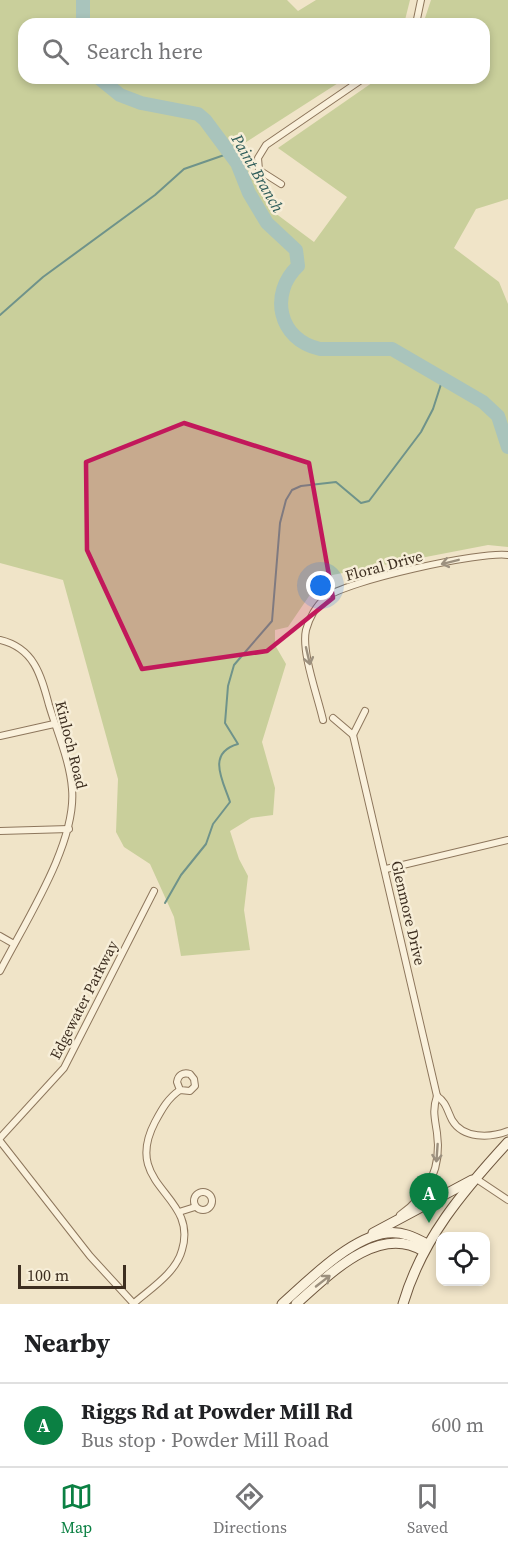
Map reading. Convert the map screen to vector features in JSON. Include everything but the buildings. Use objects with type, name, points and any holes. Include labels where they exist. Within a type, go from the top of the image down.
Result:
[{"type":"main road","points":[[403,1304],[425,1247],[475,1178],[508,1142]]},
{"type":"main road","points":[[282,1304],[346,1251],[384,1227],[475,1178]]},
{"type":"main road","points":[[346,1251],[385,1233],[414,1236],[425,1247]]},
{"type":"main road","points":[[296,1304],[345,1264],[370,1248],[400,1241],[425,1247]]},
{"type":"street","points":[[417,18],[421,0]]},
{"type":"street","points":[[281,184],[259,170],[258,158],[266,145],[355,84]]},
{"type":"street","name":"Floral Drive","points":[[323,720],[306,645],[306,632],[311,616],[325,598],[348,587],[463,559],[486,554],[508,555]]},
{"type":"street","name":"Kinloch Road","points":[[0,640],[18,646],[35,663],[72,787],[69,829],[0,971]]},
{"type":"street","points":[[333,718],[353,735],[365,711]]},
{"type":"street","points":[[0,736],[54,724]]},
{"type":"street","name":"Glenmore Drive","points":[[353,735],[437,1096]]},
{"type":"street","points":[[0,831],[69,829]]},
{"type":"street","points":[[386,869],[508,840]]},
{"type":"street","name":"Edgewater Parkway","points":[[0,1140],[64,1068],[154,891]]},
{"type":"street","points":[[0,936],[14,944]]},
{"type":"street","points":[[0,1140],[90,1256],[134,1304],[162,1280],[181,1255],[184,1224],[179,1212],[150,1175],[145,1156],[153,1127],[171,1096],[180,1090]]},
{"type":"street","points":[[384,1227],[425,1191],[435,1173],[438,1144],[432,1109],[437,1096],[444,1100],[453,1122],[463,1132],[493,1135],[508,1131]]},
{"type":"street","points":[[475,1178],[508,1200]]},
{"type":"street","points":[[179,1212],[195,1207]]},
{"type":"highlighted area","points":[[184,423],[309,463],[333,598],[267,651],[142,669],[87,550],[86,462]]},
{"type":"green space","points":[[0,0],[287,0],[298,11],[316,0],[410,0],[406,18],[18,18],[18,84],[337,84],[240,146],[271,210],[314,242],[347,197],[278,148],[370,84],[490,84],[490,18],[425,18],[431,0],[508,0],[508,199],[476,209],[454,248],[499,282],[508,304],[508,547],[488,545],[322,577],[288,627],[275,630],[275,645],[286,664],[262,742],[275,788],[273,815],[251,818],[230,831],[239,859],[248,876],[244,910],[250,950],[181,956],[174,917],[150,864],[124,847],[116,832],[118,779],[63,580],[0,563]]},
{"type":"waterway","name":"Paint Branch","points":[[83,0],[83,18]]},
{"type":"waterway","name":"Paint Branch","points":[[106,84],[120,95],[141,103],[198,114],[205,120],[237,163],[249,193],[267,223],[296,250],[298,266],[283,289],[281,302],[282,314],[287,326],[295,336],[306,344],[320,349],[392,349],[483,402],[498,416],[508,447]]},
{"type":"waterway","points":[[0,315],[43,277],[155,195],[184,169],[230,153]]},
{"type":"waterway","points":[[165,903],[181,875],[206,844],[213,824],[230,802],[219,768],[222,754],[228,748],[238,744],[225,723],[228,686],[234,665],[272,621],[280,523],[286,500],[292,490],[301,486],[336,482],[361,503],[369,501],[421,432],[433,409],[443,378]]},
{"type":"place","name":"Riggs Rd at Powder Mill Rd","points":[[429,1223]]}]
